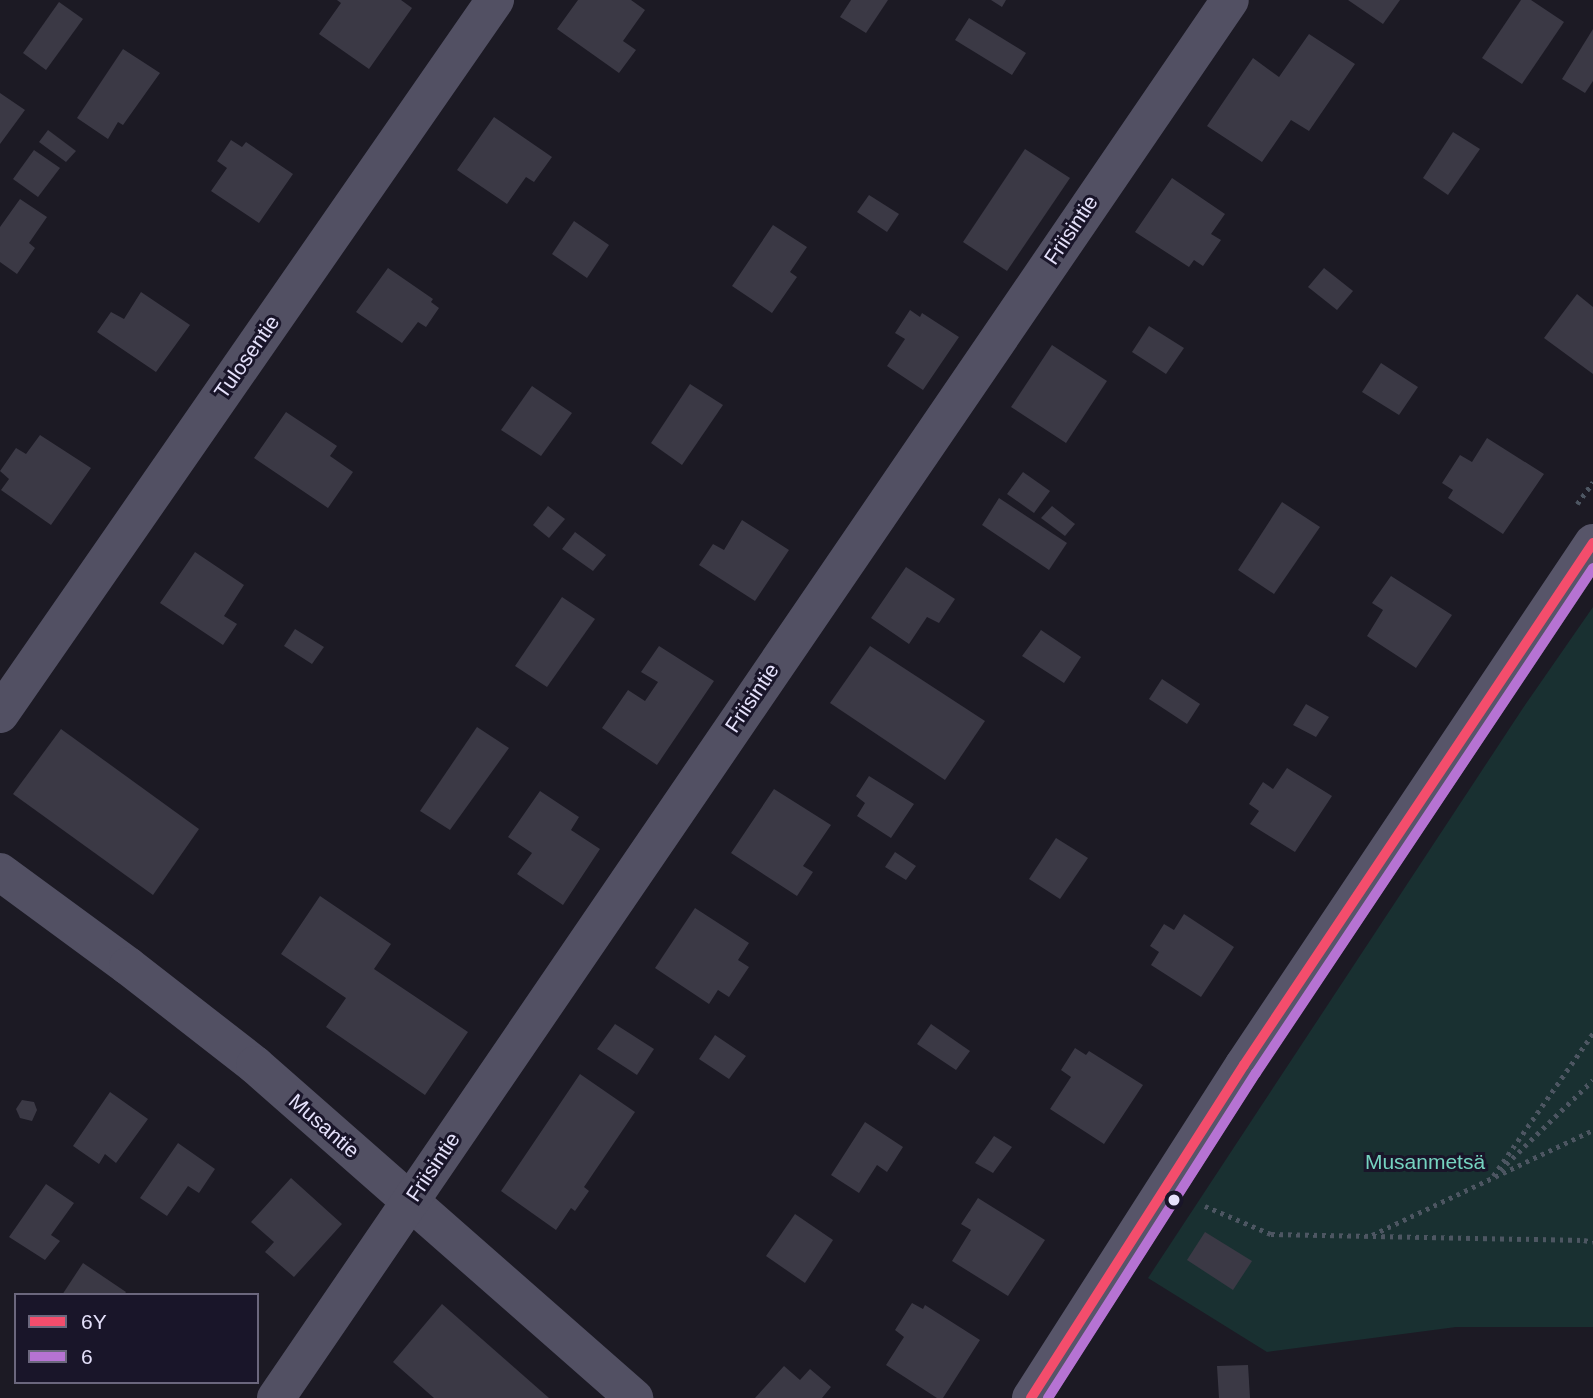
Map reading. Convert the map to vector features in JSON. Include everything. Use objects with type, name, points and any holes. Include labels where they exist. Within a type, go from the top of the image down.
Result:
[{"type":"main road","points":[[1031,1398],[1267,1031],[1593,543]]},
{"type":"street","name":"Tulosentie","points":[[0,714],[495,0]]},
{"type":"street","name":"Friisintie","points":[[276,1398],[1230,0]]},
{"type":"street","name":"Musantie","points":[[0,872],[128,966],[255,1065],[634,1398]]},
{"type":"path","points":[[1492,1178],[1593,1033]]},
{"type":"path","points":[[1492,1178],[1593,1080]]},
{"type":"path","points":[[1371,1236],[1593,1130]]},
{"type":"path","points":[[1167,1189],[1271,1234],[1593,1242]]},
{"type":"green space","name":"Musanmetsä","points":[[1593,607],[1593,1327],[1456,1327],[1267,1352],[1148,1278],[1523,708]]},
{"type":"building","points":[[337,0],[401,0],[412,8],[369,69],[319,34],[341,3]]},
{"type":"building","points":[[578,0],[631,0],[645,10],[623,41],[636,50],[619,73],[557,29]]},
{"type":"building","points":[[851,0],[888,0],[866,33],[840,17]]},
{"type":"building","points":[[991,0],[1006,0],[1002,7]]},
{"type":"building","points":[[1348,0],[1400,0],[1383,24]]},
{"type":"building","points":[[1521,0],[1531,0],[1564,22],[1522,84],[1482,58]]},
{"type":"building","points":[[59,2],[83,19],[46,70],[23,53]]},
{"type":"building","points":[[969,18],[1026,53],[1012,75],[955,40]]},
{"type":"building","points":[[1593,29],[1593,81],[1585,93],[1562,79]]},
{"type":"building","points":[[1309,34],[1355,64],[1309,131],[1291,120],[1262,162],[1207,126],[1253,58],[1279,77]]},
{"type":"building","points":[[123,49],[160,73],[123,125],[118,122],[108,139],[77,118]]},
{"type":"building","points":[[0,93],[25,110],[0,144]]},
{"type":"building","points":[[494,117],[552,157],[534,182],[526,177],[507,204],[457,170]]},
{"type":"building","points":[[48,130],[76,151],[66,162],[39,142]]},
{"type":"building","points":[[1453,132],[1480,149],[1448,195],[1423,178]]},
{"type":"building","points":[[231,140],[242,147],[246,142],[293,174],[259,223],[211,191],[227,168],[217,161]]},
{"type":"building","points":[[1025,149],[1070,178],[1007,271],[963,242]]},
{"type":"building","points":[[34,150],[60,168],[38,197],[13,179]]},
{"type":"building","points":[[1172,178],[1225,214],[1211,234],[1221,240],[1203,266],[1194,260],[1189,267],[1135,232]]},
{"type":"building","points":[[869,195],[899,214],[887,232],[857,212]]},
{"type":"building","points":[[20,199],[47,217],[29,243],[35,248],[17,274],[0,262],[0,227]]},
{"type":"building","points":[[574,221],[609,245],[587,278],[552,254]]},
{"type":"building","points":[[773,225],[807,247],[790,272],[797,277],[772,313],[732,286]]},
{"type":"building","points":[[388,268],[433,299],[431,302],[439,308],[426,327],[418,322],[402,343],[356,312]]},
{"type":"building","points":[[1324,268],[1353,291],[1337,310],[1308,287]]},
{"type":"building","points":[[141,292],[190,325],[156,372],[97,332],[111,312],[124,319]]},
{"type":"building","points":[[1577,294],[1593,307],[1593,374],[1544,338]]},
{"type":"building","points":[[910,310],[920,317],[922,313],[959,337],[923,390],[887,366],[905,339],[895,333]]},
{"type":"building","points":[[1149,326],[1184,348],[1166,374],[1132,352]]},
{"type":"building","points":[[1052,345],[1107,381],[1066,443],[1011,407]]},
{"type":"building","points":[[1381,363],[1418,387],[1399,415],[1362,392]]},
{"type":"building","points":[[690,384],[723,405],[682,465],[651,443]]},
{"type":"building","points":[[532,386],[572,413],[541,456],[501,430]]},
{"type":"building","points":[[286,412],[337,446],[330,456],[353,472],[328,508],[254,458]]},
{"type":"building","points":[[40,435],[91,468],[51,525],[1,490],[9,479],[0,471],[16,448],[26,454]]},
{"type":"building","points":[[1487,438],[1544,474],[1503,534],[1448,498],[1453,490],[1442,483],[1460,455],[1472,462]]},
{"type":"building","points":[[1023,472],[1050,491],[1034,513],[1007,494]]},
{"type":"building","points":[[999,498],[1067,543],[1049,570],[982,525]]},
{"type":"building","points":[[1282,502],[1320,527],[1274,594],[1238,570]]},
{"type":"building","points":[[548,506],[565,519],[549,538],[533,525]]},
{"type":"building","points":[[1052,506],[1075,524],[1065,536],[1041,518]]},
{"type":"building","points":[[742,520],[789,550],[755,601],[699,565],[713,544],[724,550]]},
{"type":"building","points":[[575,532],[606,555],[593,571],[562,549]]},
{"type":"building","points":[[195,552],[244,585],[224,616],[237,624],[223,645],[160,603]]},
{"type":"building","points":[[906,567],[955,599],[939,623],[927,617],[909,644],[871,618]]},
{"type":"building","points":[[1391,576],[1452,615],[1416,668],[1367,636],[1383,610],[1372,603]]},
{"type":"building","points":[[562,597],[595,619],[547,687],[515,666]]},
{"type":"building","points":[[295,629],[324,647],[312,664],[284,646]]},
{"type":"building","points":[[1041,630],[1081,657],[1064,683],[1022,656]]},
{"type":"building","points":[[659,646],[714,681],[657,765],[602,728],[628,690],[645,701],[658,682],[641,672]]},
{"type":"building","points":[[870,646],[985,721],[945,780],[830,703]]},
{"type":"building","points":[[1162,679],[1200,704],[1187,724],[1149,699]]},
{"type":"building","points":[[1306,704],[1329,717],[1316,737],[1293,725]]},
{"type":"building","points":[[477,727],[509,748],[450,830],[420,811]]},
{"type":"building","points":[[61,729],[199,829],[153,895],[13,794]]},
{"type":"building","points":[[1287,768],[1332,796],[1295,852],[1250,824],[1259,811],[1249,804],[1263,782],[1273,789]]},
{"type":"building","points":[[869,776],[914,804],[891,838],[857,816],[865,803],[856,796]]},
{"type":"building","points":[[774,789],[831,825],[803,866],[813,872],[797,896],[731,853]]},
{"type":"building","points":[[540,791],[579,817],[571,830],[600,849],[563,905],[517,874],[532,853],[508,837]]},
{"type":"building","points":[[1056,838],[1088,858],[1060,899],[1029,879]]},
{"type":"building","points":[[895,852],[916,866],[906,880],[885,867]]},
{"type":"building","points":[[320,896],[391,944],[374,969],[468,1032],[425,1095],[326,1027],[346,998],[281,954]]},
{"type":"building","points":[[695,908],[749,943],[738,960],[749,967],[729,997],[718,990],[709,1004],[655,968]]},
{"type":"building","points":[[1184,914],[1234,947],[1201,997],[1151,965],[1159,952],[1150,946],[1164,924],[1174,930]]},
{"type":"building","points":[[615,1024],[654,1049],[637,1075],[597,1049]]},
{"type":"building","points":[[931,1024],[970,1051],[956,1070],[917,1044]]},
{"type":"building","points":[[715,1035],[746,1056],[729,1079],[699,1059]]},
{"type":"building","points":[[1075,1048],[1086,1055],[1089,1051],[1143,1085],[1104,1144],[1050,1109],[1071,1077],[1061,1070]]},
{"type":"building","points":[[580,1074],[635,1112],[584,1187],[589,1191],[575,1211],[571,1208],[556,1230],[501,1191]]},
{"type":"building","points":[[110,1092],[148,1119],[116,1163],[105,1154],[99,1164],[73,1146]]},
{"type":"building","points":[[22,1100],[34,1102],[37,1110],[32,1121],[20,1118],[16,1109]]},
{"type":"building","points":[[865,1122],[903,1147],[887,1172],[877,1165],[859,1193],[831,1175]]},
{"type":"building","points":[[994,1136],[1012,1147],[993,1173],[975,1163]]},
{"type":"building","points":[[178,1143],[215,1169],[199,1193],[188,1186],[167,1216],[140,1198]]},
{"type":"building","points":[[291,1178],[342,1224],[294,1277],[265,1252],[274,1242],[251,1222]]},
{"type":"building","points":[[46,1184],[74,1203],[51,1235],[60,1241],[45,1260],[9,1237]]},
{"type":"building","points":[[978,1198],[1045,1240],[1008,1296],[952,1261],[971,1230],[961,1224]]},
{"type":"building","points":[[795,1214],[833,1240],[805,1283],[766,1256]]},
{"type":"building","points":[[1205,1232],[1252,1261],[1233,1290],[1187,1260]]},
{"type":"building","points":[[83,1263],[126,1292],[125,1293],[63,1293]]},
{"type":"building","points":[[912,1303],[923,1309],[925,1305],[980,1340],[943,1398],[937,1398],[886,1365],[904,1337],[895,1330]]},
{"type":"building","points":[[442,1304],[549,1398],[434,1398],[393,1362]]},
{"type":"building","points":[[1248,1365],[1250,1398],[1219,1398],[1217,1366]]},
{"type":"building","points":[[784,1366],[800,1380],[810,1369],[831,1387],[822,1398],[755,1398]]},
{"type":"transit line","name":"6Y","points":[[1031,1398],[1244,1065],[1593,543]]},
{"type":"transit line","name":"6","points":[[1048,1398],[1256,1073],[1593,568]]}]
